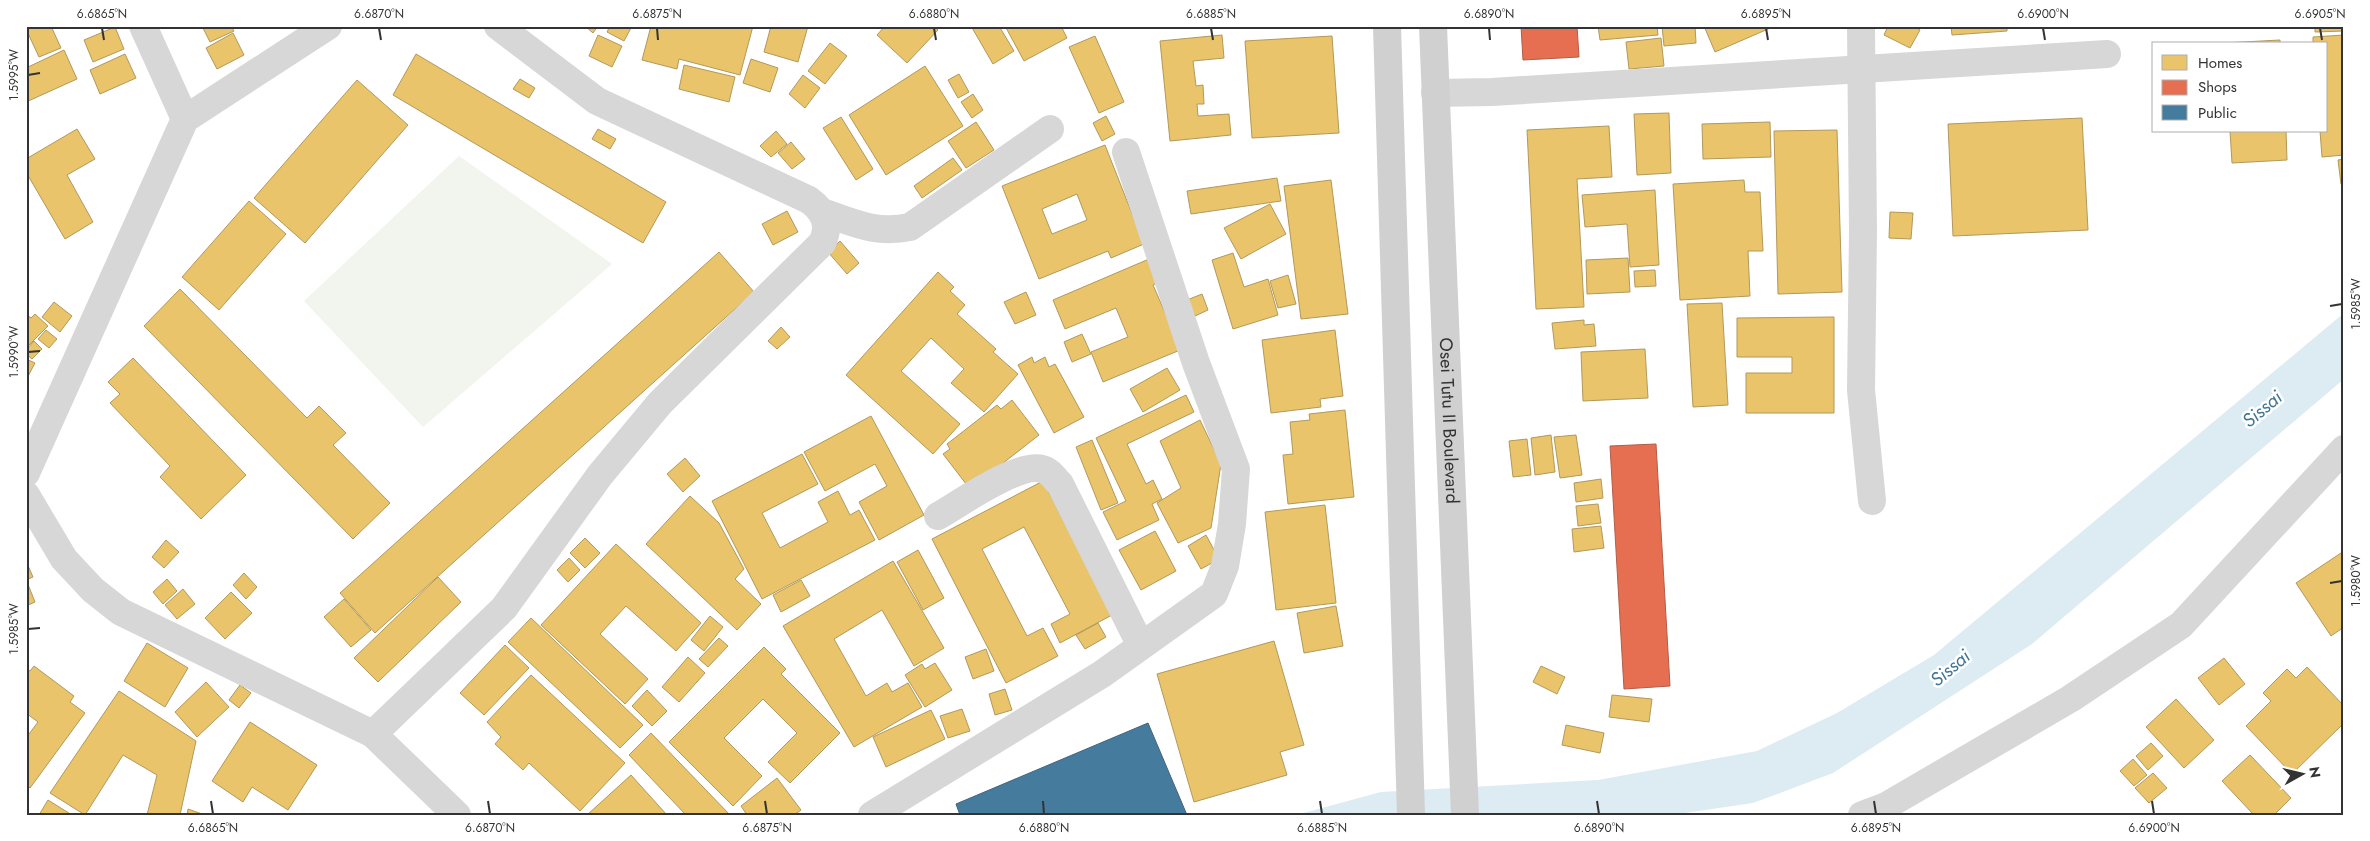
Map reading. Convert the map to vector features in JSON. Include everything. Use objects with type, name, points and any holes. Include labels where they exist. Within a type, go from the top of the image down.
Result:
[{"type":"main road","points":[[1387,26],[1411,815]]},
{"type":"main road","name":"Osei Tutu II Boulevard","points":[[1433,26],[1461,758],[1465,815]]},
{"type":"street","points":[[143,26],[185,119]]},
{"type":"street","points":[[26,473],[185,119],[328,26]]},
{"type":"street","points":[[498,26],[597,101],[809,200],[822,212],[878,230],[910,227],[1050,129]]},
{"type":"street","points":[[1860,26],[1862,239],[1860,390],[1872,501]]},
{"type":"street","points":[[1435,93],[1492,92],[2107,54]]},
{"type":"street","points":[[872,815],[1102,674],[1214,594],[1225,566],[1232,524],[1236,468],[1196,363],[1126,152]]},
{"type":"street","points":[[373,734],[504,608],[600,475],[660,403],[822,243],[826,228],[822,212]]},
{"type":"street","points":[[1862,815],[1886,806],[2070,700],[2181,625],[2344,449]]},
{"type":"street","points":[[938,516],[1012,473],[1029,467],[1045,469],[1060,484],[1141,646]]},
{"type":"street","points":[[26,495],[64,559],[93,590],[121,612],[373,734],[457,815]]},
{"type":"shaded area","points":[[459,156],[612,264],[423,427],[304,301]]},
{"type":"water","name":"Sissai","points":[[2344,313],[2344,379],[2032,644],[1833,773],[1753,803],[1671,815],[1296,815],[1381,792],[1598,780],[1757,751],[1837,713],[1934,655]]},
{"type":"building: Homes","points":[[33,26],[51,26],[61,48],[39,57],[26,29]]},
{"type":"building: Homes","points":[[202,26],[231,26],[234,31],[210,42]]},
{"type":"building: Homes","points":[[585,26],[598,26],[593,33]]},
{"type":"building: Homes","points":[[610,26],[632,26],[624,41],[607,32]]},
{"type":"building: Homes","points":[[651,26],[753,26],[740,75],[679,59],[677,69],[642,60]]},
{"type":"building: Homes","points":[[771,26],[808,26],[798,62],[764,52]]},
{"type":"building: Homes","points":[[885,26],[933,26],[938,30],[907,63],[877,35]]},
{"type":"building: Homes","points":[[971,26],[999,26],[1014,51],[993,64]]},
{"type":"building: Homes","points":[[1005,26],[1061,26],[1067,38],[1024,61]]},
{"type":"building: Homes","points":[[1598,26],[1657,26],[1658,35],[1600,40]]},
{"type":"building: Homes","points":[[1662,26],[1695,26],[1696,43],[1664,46]]},
{"type":"building: Homes","points":[[1704,26],[1775,26],[1715,52]]},
{"type":"building: Homes","points":[[1888,26],[1913,26],[1920,30],[1910,48],[1884,35]]},
{"type":"building: Homes","points":[[1951,26],[2007,26],[2007,31],[1952,35]]},
{"type":"building: Homes","points":[[2315,26],[2344,26],[2344,31],[2315,32]]},
{"type":"building: Homes","points":[[115,27],[124,49],[93,62],[84,40]]},
{"type":"building: Homes","points":[[233,33],[244,55],[217,69],[206,48]]},
{"type":"building: Homes","points":[[598,35],[622,46],[612,67],[589,56]]},
{"type":"building: Homes","points":[[1222,35],[1224,58],[1193,61],[1196,86],[1203,85],[1204,104],[1197,104],[1198,116],[1229,114],[1231,135],[1170,141],[1160,41]]},
{"type":"building: Homes","points":[[2344,35],[2344,155],[2322,157],[2320,132],[2328,132],[2328,42],[2313,42],[2313,37]]},
{"type":"building: Homes","points":[[1095,36],[1124,102],[1099,113],[1069,47]]},
{"type":"building: Homes","points":[[1332,36],[1339,133],[1252,138],[1245,41]]},
{"type":"building: Homes","points":[[1661,38],[1664,66],[1629,69],[1626,42]]},
{"type":"building: Homes","points":[[2280,40],[2280,42],[2243,42]]},
{"type":"building: Homes","points":[[830,43],[847,56],[825,84],[808,71]]},
{"type":"building: Homes","points":[[64,50],[77,79],[26,102],[26,68]]},
{"type":"building: Homes","points":[[125,54],[136,78],[100,94],[90,70]]},
{"type":"building: Homes","points":[[416,54],[666,202],[643,243],[393,95]]},
{"type":"building: Homes","points":[[751,59],[778,68],[770,92],[743,83]]},
{"type":"building: Homes","points":[[684,65],[735,77],[729,102],[679,89]]},
{"type":"building: Homes","points":[[925,66],[963,126],[886,175],[849,115]]},
{"type":"building: Homes","points":[[959,74],[969,92],[958,98],[948,80]]},
{"type":"building: Homes","points":[[803,75],[820,88],[805,108],[789,94]]},
{"type":"building: Homes","points":[[520,79],[535,88],[529,98],[513,89]]},
{"type":"building: Homes","points":[[357,80],[408,125],[305,243],[254,198]]},
{"type":"building: Homes","points":[[973,94],[983,110],[972,118],[961,102]]},
{"type":"building: Homes","points":[[1669,113],[1671,173],[1637,175],[1634,114]]},
{"type":"building: Homes","points":[[1106,116],[1115,134],[1102,141],[1093,123]]},
{"type":"building: Homes","points":[[841,117],[873,169],[856,180],[823,128]]},
{"type":"building: Homes","points":[[2082,118],[2088,230],[1953,236],[1948,124]]},
{"type":"building: Homes","points":[[976,122],[994,150],[966,168],[948,141]]},
{"type":"building: Homes","points":[[1770,122],[1771,157],[1703,159],[1702,124]]},
{"type":"building: Homes","points":[[1609,126],[1612,177],[1577,179],[1584,307],[1536,309],[1527,130]]},
{"type":"building: Homes","points":[[77,129],[95,159],[67,175],[93,222],[65,239],[26,172],[26,159]]},
{"type":"building: Homes","points":[[598,129],[616,139],[610,149],[592,139]]},
{"type":"building: Homes","points":[[1837,130],[1842,292],[1778,294],[1774,131]]},
{"type":"building: Homes","points":[[776,131],[787,144],[771,157],[760,146]]},
{"type":"building: Homes","points":[[2230,132],[2286,132],[2287,160],[2232,163]]},
{"type":"building: Homes","points":[[791,142],[805,159],[792,169],[778,153]]},
{"type":"building: Homes","points":[[1105,145],[1144,244],[1111,258],[1108,251],[1039,279],[1002,186]],"holes":[[[1077,194],[1087,220],[1052,234],[1042,209]]]},
{"type":"building: Homes","points":[[953,158],[962,170],[922,198],[914,186]]},
{"type":"building: Homes","points":[[2344,159],[2344,183],[2341,184],[2338,160]]},
{"type":"building: Homes","points":[[1277,178],[1281,201],[1191,214],[1187,191]]},
{"type":"building: Homes","points":[[1331,180],[1348,314],[1301,319],[1284,186]]},
{"type":"building: Homes","points":[[1744,180],[1745,192],[1760,192],[1763,251],[1748,251],[1750,296],[1680,300],[1673,184]]},
{"type":"building: Homes","points":[[1655,190],[1659,265],[1630,267],[1627,224],[1585,227],[1582,195]]},
{"type":"building: Homes","points":[[249,201],[286,234],[219,310],[182,277]]},
{"type":"building: Homes","points":[[1270,204],[1286,234],[1241,259],[1224,228]]},
{"type":"building: Homes","points":[[787,211],[798,232],[773,245],[762,224]]},
{"type":"building: Homes","points":[[1890,212],[1913,213],[1911,239],[1889,238]]},
{"type":"building: Homes","points":[[840,241],[859,263],[847,274],[828,252]]},
{"type":"building: Homes","points":[[719,252],[754,292],[375,633],[340,593]]},
{"type":"building: Homes","points":[[1233,253],[1244,287],[1268,279],[1278,315],[1233,329],[1212,260]]},
{"type":"building: Homes","points":[[1628,258],[1630,292],[1587,294],[1586,260]]},
{"type":"building: Homes","points":[[1149,259],[1159,282],[1153,285],[1170,324],[1185,348],[1103,382],[1091,352],[1128,337],[1116,308],[1065,329],[1053,300]]},
{"type":"building: Homes","points":[[1655,270],[1656,286],[1635,287],[1634,271]]},
{"type":"building: Homes","points":[[938,272],[954,287],[950,291],[965,305],[957,314],[996,349],[993,352],[1018,374],[984,412],[951,383],[964,369],[931,338],[901,371],[960,424],[933,454],[846,375]]},
{"type":"building: Homes","points":[[1288,275],[1296,304],[1278,308],[1270,281]]},
{"type":"building: Homes","points":[[180,289],[307,418],[319,406],[346,433],[333,445],[390,503],[353,539],[144,326]]},
{"type":"building: Homes","points":[[1026,292],[1036,315],[1015,324],[1004,302]]},
{"type":"building: Homes","points":[[1202,294],[1208,310],[1195,316],[1187,300]]},
{"type":"building: Homes","points":[[54,302],[72,316],[60,332],[42,317]]},
{"type":"building: Homes","points":[[1722,303],[1728,405],[1693,407],[1687,304]]},
{"type":"building: Homes","points":[[26,314],[31,318],[35,314],[48,326],[26,348]]},
{"type":"building: Homes","points":[[1834,317],[1834,413],[1746,413],[1746,373],[1792,373],[1792,357],[1737,357],[1737,318]]},
{"type":"building: Homes","points":[[1584,320],[1584,325],[1594,324],[1596,346],[1555,349],[1552,323]]},
{"type":"building: Homes","points":[[781,327],[790,337],[777,349],[768,341]]},
{"type":"building: Homes","points":[[46,330],[57,339],[49,348],[38,339]]},
{"type":"building: Homes","points":[[1335,330],[1343,396],[1320,399],[1321,407],[1271,413],[1262,340]]},
{"type":"building: Homes","points":[[1082,334],[1091,354],[1072,362],[1064,342]]},
{"type":"building: Homes","points":[[34,341],[42,349],[32,359],[26,354],[26,350]]},
{"type":"building: Homes","points":[[1645,349],[1648,398],[1583,401],[1581,352]]},
{"type":"building: Homes","points":[[1032,357],[1034,363],[1045,357],[1049,367],[1055,364],[1084,417],[1054,433],[1018,365]]},
{"type":"building: Homes","points":[[133,358],[246,475],[201,519],[160,477],[170,466],[110,403],[120,394],[108,382]]},
{"type":"building: Homes","points":[[26,359],[35,363],[26,380]]},
{"type":"building: Homes","points":[[1167,368],[1180,390],[1143,412],[1130,389]]},
{"type":"building: Homes","points":[[1186,395],[1194,412],[1127,444],[1146,484],[1153,480],[1162,499],[1152,504],[1159,520],[1117,540],[1103,512],[1126,501],[1096,438]]},
{"type":"building: Homes","points":[[1012,400],[1039,435],[970,489],[943,454],[950,449],[947,444],[997,405],[1001,409]]},
{"type":"building: Homes","points":[[1345,410],[1354,497],[1288,504],[1283,455],[1293,454],[1290,422],[1310,420],[1309,414]]},
{"type":"building: Homes","points":[[871,416],[924,515],[879,540],[859,502],[887,486],[875,464],[825,491],[804,452]]},
{"type":"building: Homes","points":[[1200,420],[1221,464],[1211,528],[1178,543],[1157,503],[1181,488],[1160,441]]},
{"type":"building: Homes","points":[[1551,435],[1555,472],[1535,475],[1531,438]]},
{"type":"building: Homes","points":[[1576,435],[1582,475],[1560,478],[1554,437]]},
{"type":"building: Homes","points":[[1527,439],[1531,475],[1513,477],[1509,441]]},
{"type":"building: Homes","points":[[1092,440],[1118,503],[1101,510],[1076,447]]},
{"type":"building: Homes","points":[[802,454],[818,484],[762,513],[780,548],[828,522],[818,502],[838,491],[850,515],[859,510],[875,540],[762,599],[712,501]]},
{"type":"building: Homes","points":[[685,458],[700,476],[683,492],[667,474]]},
{"type":"building: Homes","points":[[1601,479],[1603,498],[1576,502],[1574,483]]},
{"type":"building: Homes","points":[[1043,481],[1112,615],[1060,643],[1051,624],[1070,614],[1024,527],[982,549],[1027,636],[1043,628],[1058,656],[1006,683],[932,539]]},
{"type":"building: Homes","points":[[690,496],[719,523],[744,569],[735,579],[761,604],[737,630],[646,544]]},
{"type":"building: Homes","points":[[1598,504],[1601,523],[1578,526],[1576,506]]},
{"type":"building: Homes","points":[[1325,505],[1336,603],[1276,610],[1265,512]]},
{"type":"building: Homes","points":[[1601,526],[1604,548],[1574,552],[1572,529]]},
{"type":"building: Homes","points":[[1155,531],[1176,571],[1141,590],[1119,550]]},
{"type":"building: Homes","points":[[1206,535],[1219,559],[1201,569],[1188,546]]},
{"type":"building: Homes","points":[[585,538],[600,553],[585,568],[570,553]]},
{"type":"building: Homes","points":[[166,540],[179,552],[164,568],[152,557]]},
{"type":"building: Homes","points":[[616,544],[701,623],[676,651],[626,606],[600,634],[648,679],[625,704],[541,625]]},
{"type":"building: Homes","points":[[918,550],[944,598],[923,610],[897,562]]},
{"type":"building: Homes","points":[[2344,551],[2344,627],[2331,636],[2296,583]]},
{"type":"building: Homes","points":[[569,558],[580,570],[568,582],[557,570]]},
{"type":"building: Homes","points":[[26,561],[33,577],[26,580]]},
{"type":"building: Homes","points":[[893,561],[944,648],[914,666],[882,610],[834,639],[866,696],[887,683],[892,692],[908,683],[922,707],[854,747],[783,626]]},
{"type":"building: Homes","points":[[244,573],[257,587],[246,599],[233,585]]},
{"type":"building: Homes","points":[[438,577],[461,602],[378,682],[354,658]]},
{"type":"building: Homes","points":[[167,579],[177,591],[163,604],[153,592]]},
{"type":"building: Homes","points":[[801,580],[810,596],[781,612],[773,595]]},
{"type":"building: Homes","points":[[26,583],[35,602],[26,606]]},
{"type":"building: Homes","points":[[183,589],[195,604],[177,619],[165,605]]},
{"type":"building: Homes","points":[[231,592],[252,613],[225,639],[205,618]]},
{"type":"building: Homes","points":[[344,599],[371,630],[351,647],[324,617]]},
{"type":"building: Homes","points":[[1336,606],[1343,646],[1304,653],[1297,613]]},
{"type":"building: Homes","points":[[710,616],[723,627],[704,651],[691,640]]},
{"type":"building: Homes","points":[[531,618],[643,725],[620,748],[508,642]]},
{"type":"building: Homes","points":[[1098,623],[1106,637],[1085,649],[1076,635]]},
{"type":"building: Homes","points":[[719,638],[728,646],[708,667],[699,659]]},
{"type":"building: Homes","points":[[1274,641],[1304,745],[1280,752],[1287,775],[1194,802],[1157,674]]},
{"type":"building: Homes","points":[[147,643],[188,668],[165,707],[124,681]]},
{"type":"building: Homes","points":[[505,645],[529,668],[484,715],[460,693]]},
{"type":"building: Homes","points":[[764,647],[786,669],[781,674],[840,733],[790,783],[768,762],[797,733],[763,699],[724,738],[762,776],[733,806],[669,742]]},
{"type":"building: Homes","points":[[986,649],[994,671],[973,679],[965,657]]},
{"type":"building: Homes","points":[[688,657],[705,673],[679,702],[662,687]]},
{"type":"building: Homes","points":[[2224,658],[2245,684],[2219,705],[2198,678]]},
{"type":"building: Homes","points":[[935,663],[952,690],[925,707],[905,675],[922,664],[925,669]]},
{"type":"building: Homes","points":[[34,666],[74,696],[70,702],[85,713],[30,788],[26,784],[26,738],[38,722],[26,713],[26,669],[30,671]]},
{"type":"building: Homes","points":[[1541,666],[1565,677],[1557,694],[1533,682]]},
{"type":"building: Homes","points":[[2307,667],[2344,706],[2344,723],[2292,774],[2246,726],[2271,701],[2263,693],[2287,669],[2296,678]]},
{"type":"building: Homes","points":[[531,675],[625,763],[580,811],[529,763],[523,770],[495,744],[501,737],[487,722]]},
{"type":"building: Homes","points":[[206,682],[229,707],[197,737],[175,712]]},
{"type":"building: Homes","points":[[240,685],[251,693],[239,708],[229,700]]},
{"type":"building: Homes","points":[[1005,689],[1012,710],[995,715],[989,694]]},
{"type":"building: Homes","points":[[647,690],[667,711],[652,726],[632,706]]},
{"type":"building: Homes","points":[[119,691],[196,741],[180,815],[147,815],[157,775],[123,755],[85,815],[50,793]]},
{"type":"building: Homes","points":[[1612,695],[1652,699],[1649,722],[1609,717]]},
{"type":"building: Homes","points":[[2176,699],[2214,740],[2184,768],[2146,727]]},
{"type":"building: Homes","points":[[962,709],[970,731],[948,738],[940,716]]},
{"type":"building: Homes","points":[[931,710],[945,739],[886,767],[873,737]]},
{"type":"building: Homes","points":[[250,722],[317,765],[288,810],[252,787],[243,802],[212,781]]},
{"type":"building: Homes","points":[[1566,725],[1604,733],[1600,753],[1562,745]]},
{"type":"building: Homes","points":[[651,733],[730,815],[686,815],[629,755]]},
{"type":"building: Homes","points":[[2151,743],[2163,756],[2148,770],[2136,756]]},
{"type":"building: Homes","points":[[2250,755],[2291,798],[2274,815],[2254,815],[2222,781]]},
{"type":"building: Homes","points":[[2133,759],[2147,775],[2134,786],[2120,771]]},
{"type":"building: Homes","points":[[2153,773],[2167,788],[2149,803],[2135,788]]},
{"type":"building: Homes","points":[[631,775],[667,815],[587,815]]},
{"type":"building: Homes","points":[[777,778],[801,810],[794,815],[747,815],[741,806]]},
{"type":"building: Homes","points":[[48,800],[72,815],[39,815]]},
{"type":"building: Homes","points":[[188,809],[205,815],[187,815]]},
{"type":"building: Shops","points":[[1521,26],[1577,26],[1579,57],[1523,60]]},
{"type":"building: Shops","points":[[1656,444],[1670,686],[1624,689],[1610,446]]},
{"type":"building: Public","points":[[1148,723],[1187,815],[960,815],[956,804]]}]
